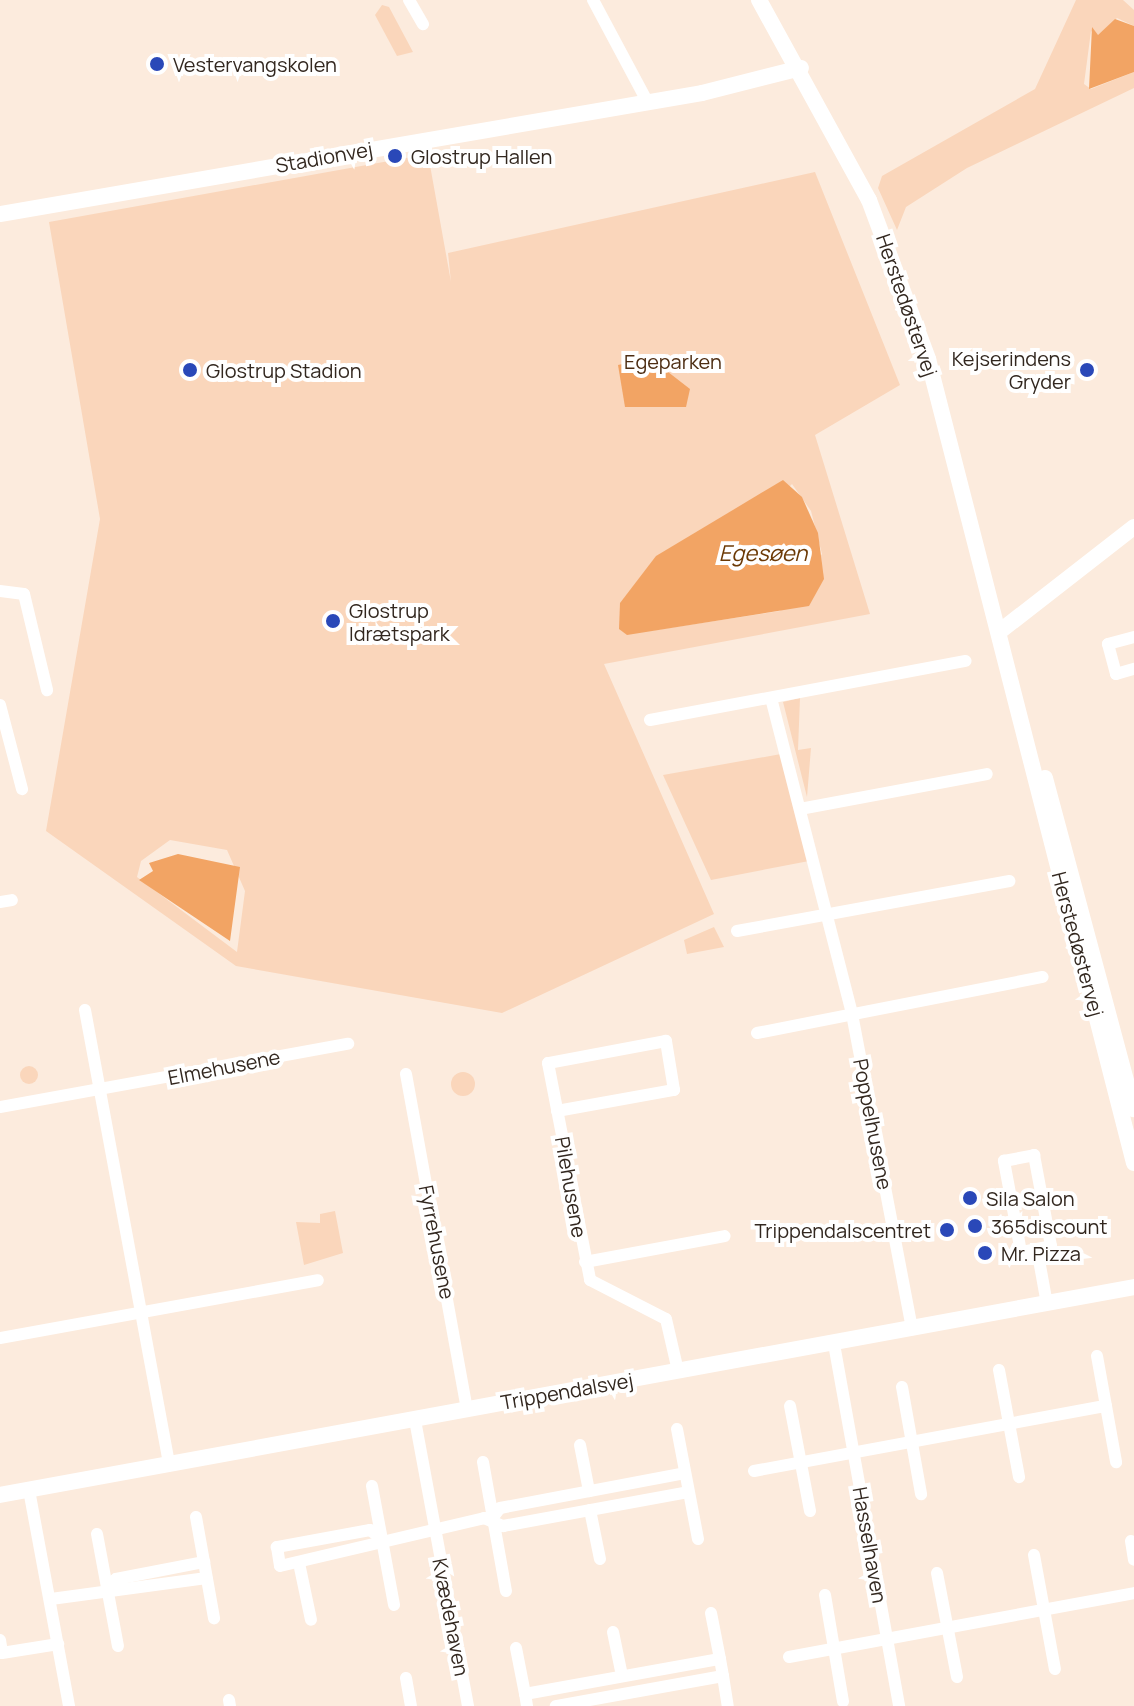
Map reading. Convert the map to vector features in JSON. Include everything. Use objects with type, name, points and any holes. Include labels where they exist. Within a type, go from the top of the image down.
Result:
[{"type":"street","points":[[409,0],[423,24]]},
{"type":"street","points":[[593,0],[647,101]]},
{"type":"street","name":"Herstedøstervej","points":[[759,0],[801,68],[869,200],[910,305],[999,632],[1134,1163]]},
{"type":"street","name":"Stadionvej","points":[[0,214],[647,101],[801,68]]},
{"type":"street","points":[[999,632],[1134,527]]},
{"type":"street","points":[[0,591],[24,594],[47,690]]},
{"type":"street","name":"Herstedøstervej","points":[[999,632],[1013,660],[1134,1109]]},
{"type":"street","points":[[1134,637],[1108,644],[1116,674],[1134,669]]},
{"type":"street","points":[[650,720],[966,661]]},
{"type":"street","name":"Poppelhusene","points":[[771,698],[852,1014],[911,1324]]},
{"type":"street","points":[[0,705],[22,789]]},
{"type":"street","points":[[800,809],[987,774]]},
{"type":"street","points":[[737,931],[1009,881]]},
{"type":"street","points":[[757,1033],[1043,977]]},
{"type":"street","points":[[85,1010],[169,1465]]},
{"type":"street","name":"Pilehusene","points":[[557,1111],[674,1090],[666,1041],[548,1063],[585,1262],[595,1286],[663,1316],[672,1336],[677,1364]]},
{"type":"street","name":"Elmehusene","points":[[0,1107],[348,1044]]},
{"type":"street","name":"Fyrrehusene","points":[[406,1074],[466,1404]]},
{"type":"street","points":[[1034,1155],[1051,1246],[1038,1255],[1021,1252],[1004,1161],[1034,1155]]},
{"type":"street","name":"Pilehusene","points":[[585,1262],[725,1236]]},
{"type":"street","points":[[1038,1255],[1046,1297]]},
{"type":"street","points":[[0,1338],[318,1280]]},
{"type":"street","name":"Trippendalsvej","points":[[0,1495],[415,1420],[466,1404],[677,1364],[834,1344],[911,1324],[1046,1297],[1134,1287]]},
{"type":"street","name":"Hasselhaven","points":[[834,1344],[899,1706]]},
{"type":"street","points":[[1097,1356],[1116,1462]]},
{"type":"street","points":[[999,1370],[1019,1477]]},
{"type":"street","points":[[902,1387],[921,1494]]},
{"type":"street","points":[[790,1406],[810,1511]]},
{"type":"street","points":[[754,1471],[1106,1406]]},
{"type":"street","name":"Kvædehaven","points":[[415,1420],[468,1706]]},
{"type":"street","points":[[677,1429],[698,1539]]},
{"type":"street","points":[[580,1445],[589,1491]]},
{"type":"street","points":[[483,1462],[506,1591]]},
{"type":"street","points":[[382,1539],[370,1530],[277,1547],[280,1566],[374,1549],[382,1539],[493,1517],[500,1508],[685,1473]]},
{"type":"street","points":[[372,1486],[394,1605]]},
{"type":"street","points":[[29,1490],[69,1706]]},
{"type":"street","points":[[493,1517],[503,1526],[688,1492]]},
{"type":"street","points":[[590,1510],[600,1559]]},
{"type":"street","points":[[196,1517],[214,1618]]},
{"type":"street","points":[[97,1534],[118,1646]]},
{"type":"street","points":[[1131,1541],[1134,1560]]},
{"type":"street","points":[[1034,1555],[1055,1669]]},
{"type":"street","points":[[51,1599],[108,1588],[116,1579],[204,1562]]},
{"type":"street","points":[[299,1563],[311,1620]]},
{"type":"street","points":[[937,1573],[957,1677]]},
{"type":"street","points":[[108,1588],[119,1595],[207,1578]]},
{"type":"street","points":[[789,1657],[1134,1593]]},
{"type":"street","points":[[825,1595],[843,1701]]},
{"type":"street","points":[[711,1613],[728,1706]]},
{"type":"street","points":[[613,1632],[622,1676]]},
{"type":"street","points":[[0,1640],[2,1653],[58,1644]]},
{"type":"street","points":[[516,1648],[526,1701]]},
{"type":"street","points":[[512,1706],[622,1676],[720,1659]]},
{"type":"street","points":[[556,1706],[626,1700],[723,1676]]},
{"type":"street","points":[[406,1678],[411,1706]]},
{"type":"green space","points":[[1076,0],[1123,0],[1134,10],[1134,26],[1117,18],[1097,36],[1091,31],[1084,84],[1091,89],[1134,72],[1134,88],[967,168],[906,207],[897,230],[878,188],[882,176],[1035,89]]},
{"type":"green space","points":[[382,5],[389,7],[413,52],[397,56],[375,15]]},
{"type":"green space","name":"Glostrup Idrætspark","points":[[428,154],[451,282],[448,253],[815,172],[900,385],[815,435],[870,614],[604,664],[714,914],[502,1013],[236,966],[46,831],[100,519],[49,222]],"holes":[[[792,484],[811,511],[822,554],[780,611],[649,631]],[[170,840],[227,850],[245,891],[237,952],[137,877],[141,861]]]},
{"type":"green space","points":[[800,698],[798,750],[811,748],[807,797],[783,702]]},
{"type":"green space","points":[[781,754],[809,861],[711,880],[663,775]]},
{"type":"green space","points":[[714,927],[724,947],[687,954],[684,940]]},
{"type":"green space","points":[[25,1066],[33,1066],[38,1075],[36,1082],[25,1084],[20,1079],[20,1071]]},
{"type":"green space","points":[[463,1072],[474,1079],[475,1084],[468,1095],[463,1096],[452,1089],[451,1084],[458,1073]]},
{"type":"green space","points":[[335,1211],[343,1253],[304,1265],[296,1222],[320,1223],[320,1214]]},
{"type":"water","points":[[1115,19],[1134,26],[1134,72],[1089,89],[1092,27],[1098,35]]},
{"type":"water","points":[[650,358],[690,389],[686,407],[625,407],[618,365]]},
{"type":"water","name":"Egesøen","points":[[783,480],[802,497],[818,533],[824,579],[809,606],[627,635],[619,629],[620,603],[656,556]]},
{"type":"water","points":[[178,854],[240,867],[230,941],[139,880],[153,871],[149,863]]},
{"type":"place","name":"Vestervangskolen","points":[[157,64]]},
{"type":"place","name":"Glostrup Hallen","points":[[395,156]]},
{"type":"place","name":"Glostrup Stadion","points":[[190,370]]},
{"type":"place","name":"Kejserindens Gryder","points":[[1087,370]]},
{"type":"place","name":"Glostrup Idrætspark","points":[[333,621]]},
{"type":"place","name":"Sila Salon","points":[[970,1198]]},
{"type":"place","name":"365discount","points":[[975,1226]]},
{"type":"place","name":"Trippendalscentret","points":[[947,1230]]},
{"type":"place","name":"Mr. Pizza","points":[[985,1253]]},
{"type":"park label","name":"Egeparken","points":[[673,361]]}]
